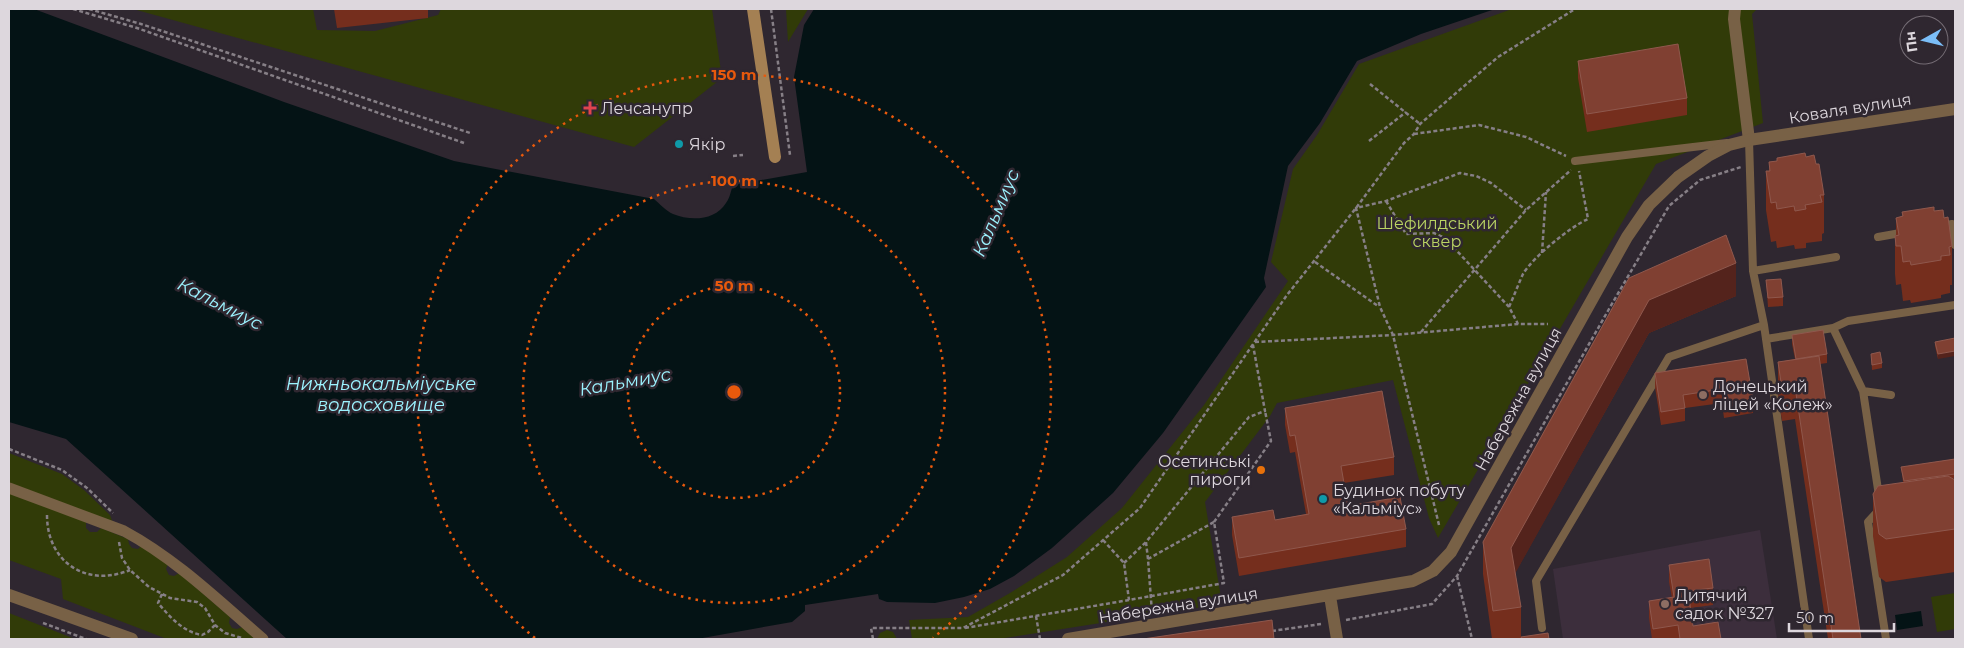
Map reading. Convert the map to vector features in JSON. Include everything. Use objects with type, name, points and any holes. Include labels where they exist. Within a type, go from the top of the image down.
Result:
[{"type":"main road","points":[[753,9],[776,157]]},
{"type":"street","points":[[1735,9],[1734,20],[1749,140]]},
{"type":"street","name":"Коваля вулиця","points":[[1749,140],[1955,109]]},
{"type":"street","name":"Набережна вулиця","points":[[1068,639],[1087,638],[1413,581],[1433,571],[1451,552],[1622,246],[1649,205],[1678,177],[1708,156],[1729,145],[1749,140]]},
{"type":"street","points":[[9,488],[122,530],[163,554],[263,639]]},
{"type":"street","points":[[9,595],[132,639]]},
{"type":"street","points":[[1330,596],[1337,639]]},
{"type":"lane","points":[[1576,162],[1749,140],[1753,271],[1764,325],[1809,639]]},
{"type":"lane","points":[[1933,228],[1952,224],[1955,245]]},
{"type":"lane","points":[[1878,237],[1915,231]]},
{"type":"lane","points":[[1753,271],[1836,257]]},
{"type":"lane","points":[[1766,339],[1833,328],[1848,322],[1955,305]]},
{"type":"lane","points":[[1542,628],[1536,580],[1669,357],[1764,325]]},
{"type":"lane","points":[[1833,328],[1863,391],[1880,509],[1868,522],[1886,639]]},
{"type":"lane","points":[[1863,391],[1891,395]]},
{"type":"lane","points":[[1879,496],[1888,495]]},
{"type":"path","points":[[73,9],[137,28],[464,142]]},
{"type":"path","points":[[89,9],[141,24],[470,133]]},
{"type":"path","points":[[104,13],[106,9]]},
{"type":"path","points":[[771,9],[790,154]]},
{"type":"path","points":[[963,628],[1063,575],[1140,508],[1287,295],[1420,124],[1498,57],[1575,9]]},
{"type":"path","points":[[1370,84],[1420,124]]},
{"type":"path","points":[[1368,141],[1406,112]]},
{"type":"path","points":[[1414,134],[1478,125],[1526,137],[1576,162]]},
{"type":"path","points":[[733,156],[743,155]]},
{"type":"path","points":[[1422,332],[1526,210],[1576,162]]},
{"type":"path","points":[[1509,307],[1524,272],[1542,253],[1576,224],[1588,219],[1576,162]]},
{"type":"path","points":[[1356,208],[1386,201],[1460,173],[1476,176],[1491,183],[1526,210]]},
{"type":"path","points":[[1542,253],[1546,192]]},
{"type":"path","points":[[1386,201],[1406,234],[1434,233],[1445,238],[1509,307],[1518,324]]},
{"type":"path","points":[[1356,208],[1380,307],[1393,335],[1439,525]]},
{"type":"path","points":[[1314,262],[1380,307]]},
{"type":"path","points":[[1254,344],[1393,335],[1518,324],[1548,324]]},
{"type":"path","points":[[1148,559],[1214,522],[1271,441],[1254,344]]},
{"type":"path","points":[[1124,563],[1146,542],[1249,418],[1265,411]]},
{"type":"path","points":[[9,449],[62,470],[87,488],[114,514],[122,530],[118,540],[122,558],[130,570],[149,587],[170,598],[197,602],[205,608],[215,624],[225,633],[248,639]]},
{"type":"path","points":[[49,503],[47,520],[49,536],[58,553],[70,566],[80,572],[97,576],[119,575],[130,570]]},
{"type":"path","points":[[873,639],[871,628],[963,628],[1224,584],[1214,522]]},
{"type":"path","points":[[1103,540],[1124,563],[1129,600]]},
{"type":"path","points":[[1146,542],[1151,596]]},
{"type":"path","points":[[1457,576],[1472,639]]},
{"type":"path","points":[[162,594],[158,603],[178,624],[187,630],[202,635],[208,632],[215,624]]},
{"type":"path","points":[[1036,616],[1040,639]]},
{"type":"path","points":[[43,623],[86,639]]},
{"type":"shaded area","name":"Дитячий садок №327","points":[[1760,530],[1777,639],[1563,639],[1553,569]]},
{"type":"green space","name":"Лечсанупр","points":[[133,9],[313,9],[317,30],[375,31],[438,15],[441,9],[712,9],[722,78],[634,147]]},
{"type":"green space","points":[[786,9],[808,9],[788,42]]},
{"type":"green space","name":"Шефилдський сквер","points":[[1512,9],[1757,9],[1752,14],[1763,123],[1656,164],[1438,538],[1429,518],[1393,380],[1277,403],[1270,416],[1205,502],[1222,604],[998,639],[912,639],[909,620],[968,617],[1067,557],[1122,508],[1204,405],[1288,281],[1271,262],[1293,169],[1317,135],[1359,64]]},
{"type":"green space","points":[[9,453],[62,474],[84,490],[110,515],[113,523],[9,484]]},
{"type":"green space","points":[[9,493],[86,522],[86,528],[90,532],[97,532],[101,528],[128,539],[132,548],[138,549],[142,545],[168,564],[166,569],[169,575],[174,576],[179,573],[230,617],[229,623],[232,628],[242,627],[257,639],[167,639],[63,599],[61,579],[9,560]]},
{"type":"green space","points":[[1955,593],[1955,629],[1937,632],[1931,597]]},
{"type":"green space","points":[[9,613],[75,639],[9,639]]},
{"type":"green space","points":[[887,630],[893,632],[897,639],[877,639],[880,633]]},
{"type":"water","name":"Нижньокальміуське водосховище","points":[[9,9],[34,9],[284,102],[454,161],[654,199],[673,214],[687,218],[702,218],[721,209],[728,199],[733,185],[807,172],[794,77],[804,25],[814,9],[1495,9],[1421,34],[1357,61],[1320,123],[1288,166],[1264,278],[1266,287],[1163,433],[1113,493],[1052,548],[1014,576],[990,589],[935,603],[887,602],[879,599],[878,594],[805,605],[805,611],[792,622],[697,639],[287,639],[66,439],[9,422]]},
{"type":"water","points":[[1921,611],[1923,626],[1897,630],[1895,615]]},
{"type":"building","points":[[1678,44],[1687,98],[1587,114],[1578,61]]},
{"type":"building","points":[[1805,153],[1806,157],[1814,155],[1816,164],[1819,164],[1824,195],[1820,195],[1822,202],[1805,205],[1806,209],[1795,211],[1794,206],[1777,209],[1776,202],[1771,203],[1766,171],[1770,171],[1769,162],[1777,161],[1777,158]]},
{"type":"building","points":[[1934,207],[1934,211],[1943,210],[1944,218],[1948,217],[1952,246],[1949,247],[1950,255],[1941,256],[1941,260],[1911,265],[1910,261],[1903,262],[1901,246],[1896,246],[1895,236],[1899,235],[1896,218],[1903,216],[1902,212]]},
{"type":"building","points":[[1726,235],[1736,263],[1649,300],[1511,548],[1521,607],[1493,611],[1483,542],[1629,278]]},
{"type":"building","points":[[1781,279],[1783,297],[1768,298],[1766,280]]},
{"type":"building","points":[[1823,330],[1827,354],[1796,359],[1792,335]]},
{"type":"building","points":[[1955,338],[1955,351],[1938,354],[1935,342]]},
{"type":"building","points":[[1880,352],[1882,363],[1872,365],[1871,354]]},
{"type":"building","points":[[1819,356],[1861,639],[1833,639],[1795,387],[1782,389],[1778,362]]},
{"type":"building","points":[[1746,359],[1753,400],[1724,404],[1722,389],[1683,395],[1685,408],[1661,412],[1655,373]]},
{"type":"building","name":"Будинок побуту «Кальміус»","points":[[1382,391],[1394,457],[1341,466],[1348,506],[1400,497],[1406,529],[1239,558],[1232,517],[1273,510],[1275,520],[1309,514],[1295,435],[1290,436],[1285,408]]},
{"type":"building","points":[[1955,459],[1955,474],[1904,481],[1901,467]]},
{"type":"building","points":[[1948,476],[1955,480],[1955,529],[1886,539],[1879,534],[1873,494],[1878,486]]},
{"type":"building","points":[[1709,559],[1713,588],[1688,591],[1693,626],[1718,622],[1721,639],[1680,639],[1678,625],[1653,629],[1649,601],[1674,597],[1669,565]]},
{"type":"building","points":[[1272,620],[1274,639],[1143,639]]},
{"type":"building","points":[[1548,633],[1549,639],[1522,639],[1521,637]]},
{"type":"place","name":"Лечсанупр","points":[[590,108]]},
{"type":"place","name":"Якір","points":[[679,144]]},
{"type":"place","name":"Донецький ліцей «Колеж»","points":[[1703,395]]},
{"type":"place","name":"Осетинські пироги","points":[[1261,470]]},
{"type":"place","name":"Будинок побуту «Кальміус»","points":[[1323,499]]},
{"type":"place","name":"Дитячий садок №327","points":[[1665,604]]},
{"type":"water label","name":"Кальмиус","points":[[996,213]]},
{"type":"water label","name":"Кальмиус","points":[[220,304]]},
{"type":"water label","name":"Кальмиус","points":[[625,382]]}]
